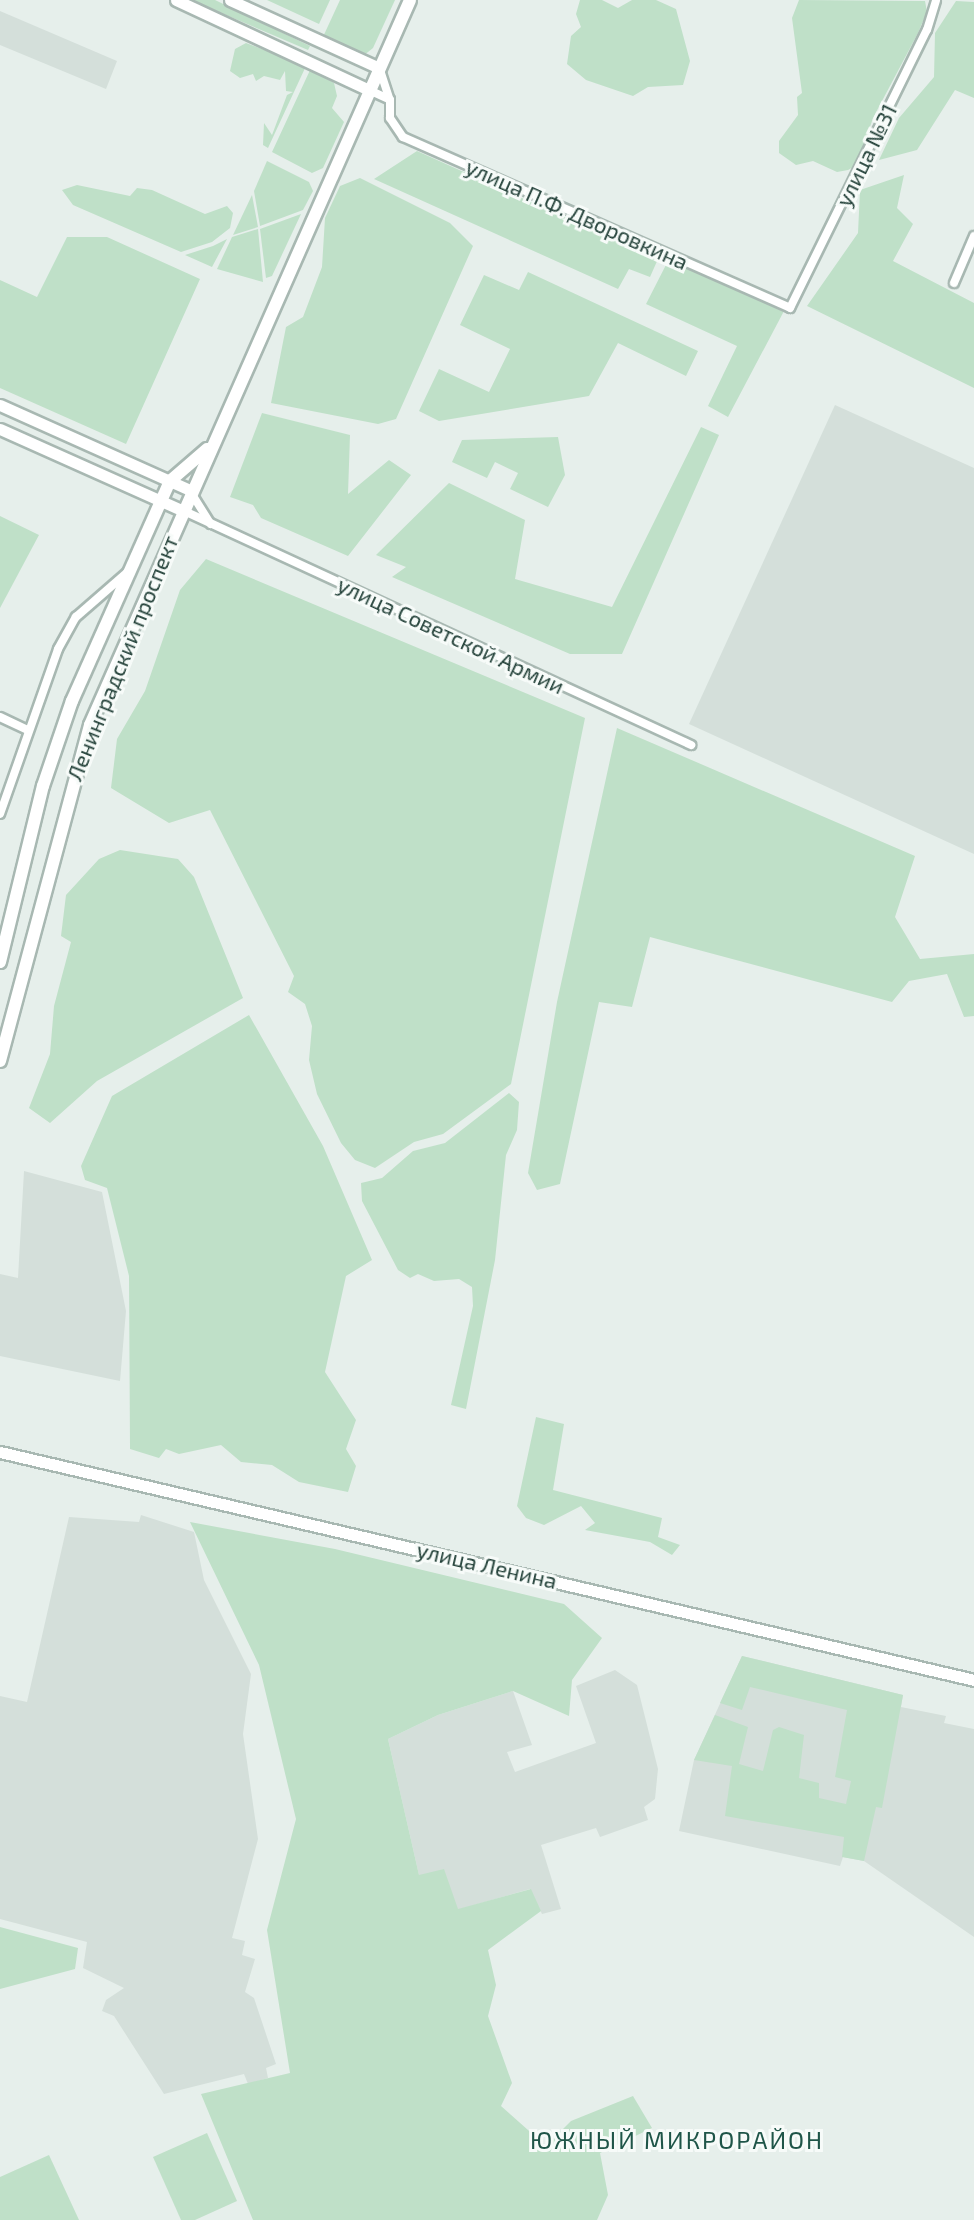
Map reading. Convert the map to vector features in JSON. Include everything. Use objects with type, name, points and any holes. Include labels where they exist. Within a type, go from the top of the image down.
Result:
[{"type":"main road","name":"Ленинградский проспект","points":[[0,1061],[79,757],[181,510],[410,0]]},
{"type":"main road","name":"Ленинградский проспект","points":[[0,962],[43,786],[72,701],[170,481],[210,446]]},
{"type":"street","points":[[176,0],[390,100]]},
{"type":"street","points":[[230,0],[379,68]]},
{"type":"street","name":"улица №31","points":[[790,308],[920,44],[936,0]]},
{"type":"street","name":"улица П.Ф. Дворовкина","points":[[379,68],[390,100],[390,118],[403,137],[790,308]]},
{"type":"street","points":[[954,283],[974,236]]},
{"type":"street","points":[[0,405],[190,490],[212,524]]},
{"type":"street","name":"улица Советской Армии","points":[[0,429],[691,745]]},
{"type":"street","points":[[0,814],[26,729],[76,617],[130,570]]},
{"type":"street","points":[[0,717],[26,729]]},
{"type":"street","name":"улица Ленина","points":[[0,1452],[974,1680]]},
{"type":"shaded area","points":[[0,11],[117,61],[106,89],[0,45]]},
{"type":"shaded area","points":[[835,405],[974,468],[974,854],[689,724]]},
{"type":"shaded area","points":[[24,1171],[102,1192],[126,1311],[120,1381],[0,1356],[0,1274],[18,1278]]},
{"type":"shaded area","points":[[141,1515],[194,1532],[204,1580],[251,1674],[243,1734],[258,1839],[232,1938],[245,1941],[242,1955],[255,1959],[245,1992],[254,1998],[276,2064],[266,2068],[268,2078],[248,2084],[244,2074],[164,2094],[114,2016],[102,2011],[106,2000],[124,1988],[83,1968],[87,1942],[0,1919],[0,1696],[27,1702],[69,1517],[139,1522]]},
{"type":"shaded area","points":[[742,1656],[903,1695],[901,1707],[946,1716],[944,1723],[974,1729],[974,1937],[864,1861],[843,1857],[840,1866],[679,1831],[694,1760]]},
{"type":"shaded area","points":[[615,1670],[637,1685],[658,1769],[655,1799],[644,1807],[648,1820],[600,1837],[596,1828],[541,1845],[561,1909],[542,1914],[530,1889],[457,1910],[419,1875],[388,1739],[438,1715],[513,1691],[532,1745],[507,1752],[515,1772],[596,1743],[576,1686]]},
{"type":"green space","points":[[191,0],[215,0],[310,46],[308,50]]},
{"type":"green space","points":[[267,0],[330,0],[319,24]]},
{"type":"green space","points":[[340,0],[395,0],[373,48],[363,56],[322,39]]},
{"type":"green space","points":[[580,0],[602,0],[618,8],[632,0],[656,0],[676,9],[690,61],[683,85],[648,87],[633,96],[586,80],[567,64],[571,36],[581,27],[576,14]]},
{"type":"green space","points":[[799,0],[925,1],[927,12],[918,33],[873,118],[857,165],[848,170],[837,172],[813,161],[796,165],[779,153],[779,141],[798,115],[797,97],[802,93],[792,18]]},
{"type":"green space","points":[[956,1],[974,2],[974,98],[955,90],[917,150],[879,160],[899,118],[934,77],[935,33]]},
{"type":"green space","points":[[246,43],[306,66],[268,148],[263,145],[264,123],[272,135],[287,95],[293,92],[286,91],[285,71],[280,80],[264,76],[256,81],[253,74],[240,78],[230,71],[235,49]]},
{"type":"green space","points":[[311,68],[334,83],[337,96],[332,108],[344,122],[323,168],[312,173],[272,152]]},
{"type":"green space","points":[[417,151],[658,259],[650,277],[629,269],[618,289],[374,179]]},
{"type":"green space","points":[[267,161],[309,182],[313,191],[303,210],[260,226],[254,191]]},
{"type":"green space","points":[[904,175],[897,208],[913,224],[893,261],[974,303],[974,388],[807,306],[858,233],[860,190]]},
{"type":"green space","points":[[360,178],[450,223],[473,246],[396,419],[378,424],[271,403],[286,327],[303,317],[322,267],[325,218],[340,186]]},
{"type":"green space","points":[[77,185],[130,196],[137,188],[152,190],[205,214],[227,206],[233,213],[230,228],[212,242],[181,252],[73,205],[62,190]]},
{"type":"green space","points":[[252,195],[258,227],[233,235]]},
{"type":"green space","points":[[301,214],[272,276],[266,278],[260,229]]},
{"type":"green space","points":[[258,229],[263,282],[217,269],[232,237]]},
{"type":"green space","points":[[67,237],[107,237],[200,279],[126,444],[0,388],[0,280],[37,297]]},
{"type":"green space","points":[[227,239],[212,267],[185,255],[213,246]]},
{"type":"green space","points":[[669,259],[784,311],[728,417],[708,406],[737,346],[646,304]]},
{"type":"green space","points":[[528,272],[698,351],[686,376],[618,343],[589,396],[439,421],[419,411],[439,369],[489,392],[510,349],[460,325],[484,275],[519,290]]},
{"type":"green space","points":[[262,413],[350,435],[348,494],[389,460],[411,475],[348,556],[261,518],[253,505],[230,497]]},
{"type":"green space","points":[[701,427],[719,435],[622,654],[570,654],[392,577],[406,567],[376,555],[449,483],[525,520],[515,579],[612,607]]},
{"type":"green space","points":[[558,437],[565,475],[548,507],[510,489],[518,473],[495,462],[487,478],[452,462],[462,440]]},
{"type":"green space","points":[[0,516],[39,535],[0,608]]},
{"type":"green space","points":[[206,559],[585,718],[511,1084],[443,1134],[414,1142],[375,1168],[355,1160],[341,1143],[317,1094],[309,1060],[312,1026],[305,1004],[288,992],[294,976],[210,810],[169,823],[111,788],[117,739],[145,691],[180,590]]},
{"type":"green space","points":[[617,728],[915,856],[895,917],[920,959],[974,954],[974,1016],[964,1017],[947,974],[909,981],[892,1002],[650,937],[632,1007],[599,1002],[560,1184],[537,1190],[528,1173],[557,1002]]},
{"type":"green space","points":[[120,850],[178,859],[194,877],[243,998],[97,1081],[50,1123],[29,1108],[50,1054],[54,1006],[71,942],[61,936],[66,895],[99,859]]},
{"type":"green space","points":[[249,1015],[323,1146],[372,1260],[346,1276],[325,1372],[356,1420],[346,1449],[356,1466],[348,1492],[299,1482],[272,1465],[241,1462],[221,1445],[179,1454],[166,1449],[159,1458],[130,1449],[129,1276],[107,1188],[85,1180],[81,1166],[112,1096]]},
{"type":"green space","points":[[509,1093],[519,1102],[517,1130],[506,1155],[495,1260],[466,1409],[451,1405],[473,1306],[472,1287],[459,1279],[434,1281],[418,1274],[410,1278],[398,1270],[362,1201],[361,1183],[382,1178],[413,1151],[445,1143]]},
{"type":"green space","points":[[536,1417],[564,1424],[553,1490],[662,1518],[658,1537],[680,1545],[672,1555],[650,1542],[585,1530],[595,1523],[581,1506],[544,1525],[526,1518],[517,1506]]},
{"type":"green space","points":[[190,1522],[335,1549],[564,1604],[602,1638],[572,1680],[569,1716],[513,1691],[438,1715],[388,1739],[419,1875],[444,1869],[458,1909],[531,1889],[541,1911],[488,1950],[496,1985],[488,2016],[512,2083],[501,2106],[546,2146],[571,2121],[633,2096],[652,2128],[600,2153],[608,2195],[597,2220],[253,2220],[201,2094],[290,2073],[267,1930],[296,1819],[259,1665]]},
{"type":"green space","points":[[742,1656],[903,1695],[882,1808],[876,1807],[864,1861],[842,1857],[844,1837],[725,1816],[732,1766],[694,1760],[715,1715],[748,1727],[739,1764],[763,1771],[773,1730],[779,1727],[804,1735],[799,1778],[819,1783],[819,1798],[846,1804],[851,1781],[835,1777],[847,1710],[750,1687],[742,1710],[720,1703]]},
{"type":"green space","points":[[0,1927],[78,1948],[75,1969],[0,1989]]},
{"type":"green space","points":[[207,2133],[237,2201],[195,2220],[181,2220],[153,2157]]},
{"type":"green space","points":[[49,2155],[79,2220],[0,2220],[0,2177]]},
{"type":"district","name":"ЮЖНЫЙ МИКРОРАЙОН","points":[[677,2140]]}]
